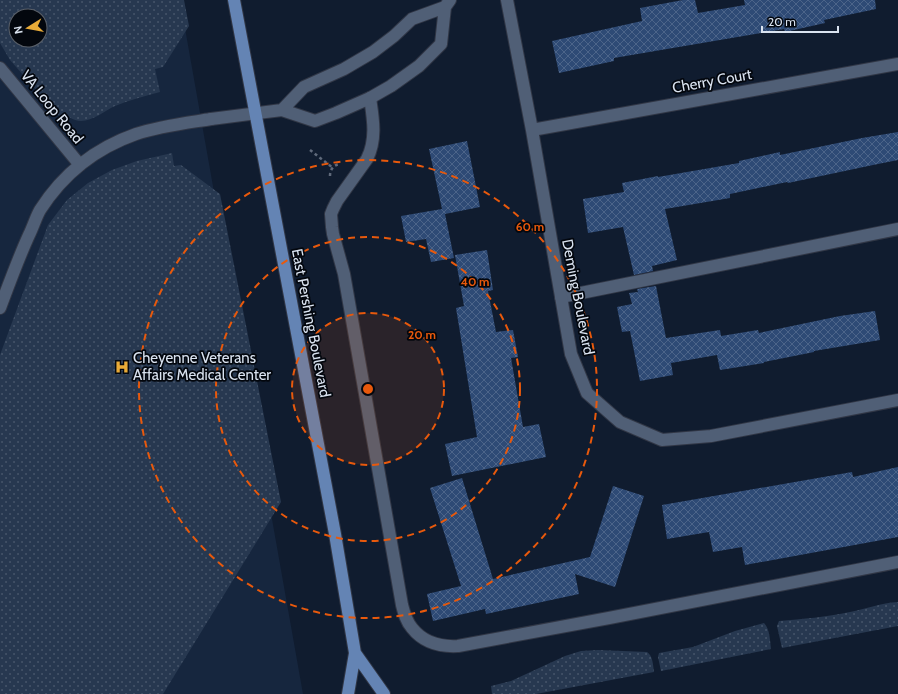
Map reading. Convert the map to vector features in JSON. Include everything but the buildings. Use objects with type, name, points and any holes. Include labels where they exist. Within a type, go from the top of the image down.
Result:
[{"type":"main road","name":"East Pershing Boulevard","points":[[234,0],[335,534],[355,653],[348,694]]},
{"type":"main road","name":"East Pershing Boulevard","points":[[355,653],[384,694]]},
{"type":"street","name":"Deming Boulevard","points":[[508,0],[532,130],[570,354],[587,393],[620,422],[662,440],[711,436],[898,400]]},
{"type":"street","points":[[282,110],[304,87],[344,69],[373,52],[394,36],[412,19],[447,4]]},
{"type":"street","points":[[0,308],[23,249],[40,211],[60,183],[86,160],[114,143],[137,134],[165,127],[211,119],[282,110],[315,121],[336,113],[370,98],[391,86],[419,66],[441,44],[447,4]]},
{"type":"street","name":"Cherry Court","points":[[532,130],[898,64]]},
{"type":"street","name":"VA Loop Road","points":[[0,68],[80,165]]},
{"type":"street","points":[[370,98],[373,136],[370,153],[337,201],[333,209],[331,219],[333,234],[344,274],[402,604],[411,628],[418,635],[436,645],[447,647],[458,646],[898,562]]},
{"type":"street","points":[[561,297],[898,230]]},
{"type":"path","points":[[310,150],[333,168]]},
{"type":"shaded area","name":"Cheyenne Veterans Affairs Medical Center","points":[[0,0],[180,0],[303,694],[0,694]]},
{"type":"shaded area","points":[[0,0],[184,0],[189,26],[163,67],[155,69],[160,92],[121,104],[94,118],[85,121],[78,121],[64,113],[59,116],[10,60],[0,43]]},
{"type":"shaded area","name":"Cheyenne Veterans Affairs Medical Center","points":[[172,153],[174,166],[181,165],[220,194],[281,502],[163,694],[0,694],[0,355],[48,225],[67,200],[88,183],[112,170],[137,161]]},
{"type":"shaded area","points":[[898,602],[898,626],[782,648],[777,626],[779,621],[832,615]]},
{"type":"shaded area","points":[[764,623],[769,632],[771,649],[661,671],[658,657],[659,653],[693,647],[735,631]]},
{"type":"shaded area","points":[[598,650],[647,652],[652,658],[654,672],[536,694],[492,694],[491,686],[511,681],[565,656],[581,651]]},
{"type":"place","name":"Cheyenne Veterans Affairs Medical Center","points":[[122,367]]}]
